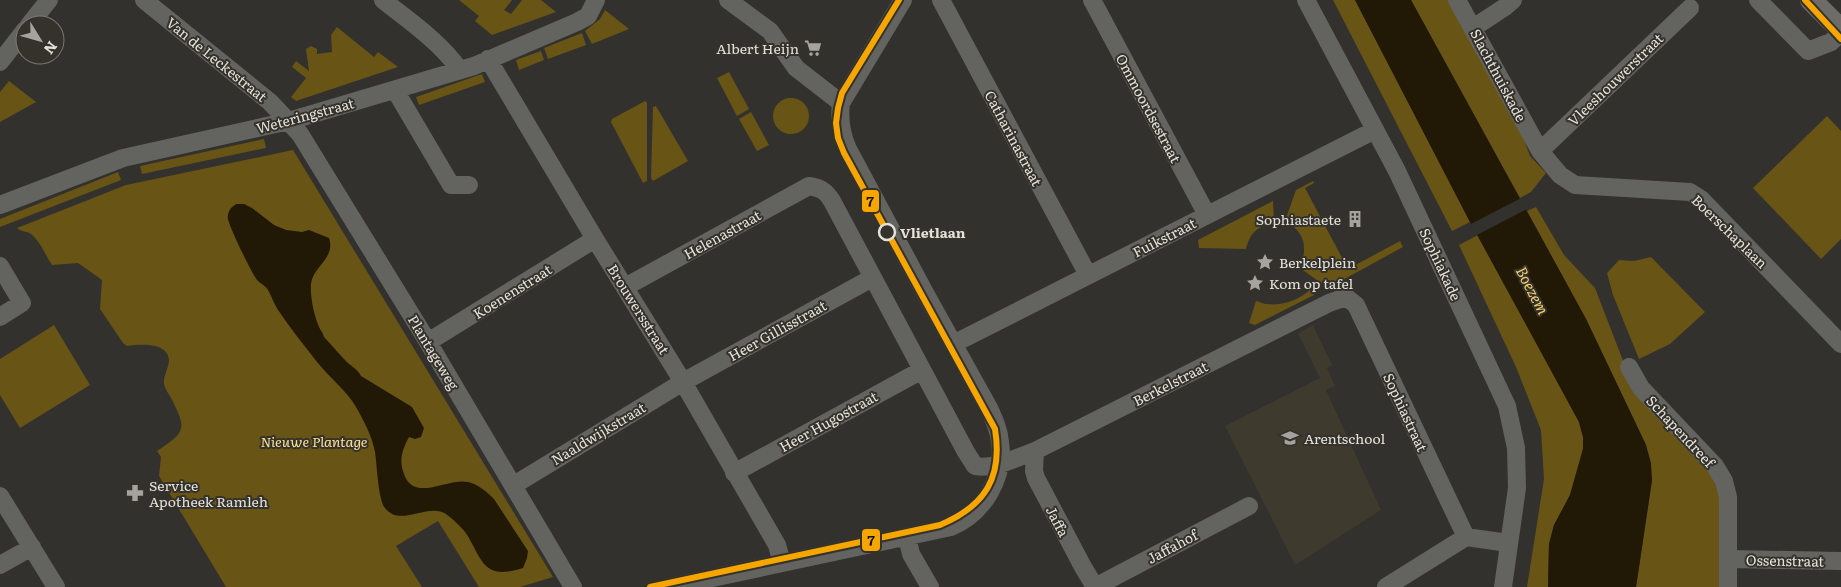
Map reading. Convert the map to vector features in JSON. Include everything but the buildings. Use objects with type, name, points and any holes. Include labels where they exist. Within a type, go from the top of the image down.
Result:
[{"type":"main road","points":[[1810,0],[1841,32]]},
{"type":"street","points":[[37,15],[49,0]]},
{"type":"street","name":"Van de Leckestraat","points":[[144,0],[265,98],[289,121]]},
{"type":"street","points":[[383,0],[436,43],[450,56],[459,69]]},
{"type":"street","name":"Weteringstraat","points":[[0,205],[123,158],[289,121],[474,66],[577,22],[588,16],[596,0]]},
{"type":"street","points":[[728,0],[770,31],[796,68],[842,103]]},
{"type":"street","points":[[670,587],[951,526],[973,514],[990,492],[1000,464],[1001,444],[997,425],[848,149],[841,127],[842,103],[903,0]]},
{"type":"street","name":"Catharinastraat","points":[[940,0],[1088,275]]},
{"type":"street","name":"Ommoordsestraat","points":[[1092,0],[1207,215]]},
{"type":"street","name":"Sophiakade","points":[[1306,0],[1407,192],[1507,406],[1516,448],[1517,488],[1503,587]]},
{"type":"street","name":"Slachthuiskade","points":[[1458,0],[1540,151],[1560,174]]},
{"type":"street","points":[[1473,28],[1513,0]]},
{"type":"street","points":[[1758,0],[1808,51],[1831,42],[1841,32]]},
{"type":"street","name":"Vleeshouwerstraat","points":[[1540,151],[1690,8]]},
{"type":"street","points":[[0,62],[15,43]]},
{"type":"street","name":"Brouwersstraat","points":[[488,60],[595,240],[683,382],[777,545],[782,563]]},
{"type":"street","points":[[395,90],[451,185],[469,186]]},
{"type":"street","name":"Plantageweg","points":[[289,121],[307,144],[428,342],[573,587]]},
{"type":"street","name":"Fuikstraat","points":[[953,344],[1375,130]]},
{"type":"street","name":"Boerschaplaan","points":[[1560,174],[1575,185],[1690,192],[1701,199],[1841,344]]},
{"type":"street","name":"Helenastraat","points":[[624,286],[810,186],[820,188],[829,197],[872,278]]},
{"type":"street","name":"Koenenstraat","points":[[428,342],[595,240]]},
{"type":"street","points":[[0,266],[22,303],[0,318]]},
{"type":"street","points":[[872,278],[975,466],[1000,464]]},
{"type":"street","name":"Heer Gillisstraat","points":[[683,382],[872,278]]},
{"type":"street","name":"Sophiastraat","points":[[1338,299],[1346,297],[1356,305],[1466,537]]},
{"type":"street","name":"Berkelstraat","points":[[1000,464],[1035,451],[1338,299]]},
{"type":"street","name":"Schapendreef","points":[[1629,368],[1641,388],[1715,466],[1724,481],[1728,497],[1728,587]]},
{"type":"street","name":"Heer Hugostraat","points":[[734,473],[922,370]]},
{"type":"street","name":"Naaldwijkstraat","points":[[514,485],[683,382]]},
{"type":"street","name":"Jaffa","points":[[1035,451],[1034,471],[1036,478],[1082,567],[1095,587]]},
{"type":"street","points":[[0,496],[56,587]]},
{"type":"street","name":"Jaffahof","points":[[1095,587],[1249,506]]},
{"type":"street","points":[[907,537],[911,554],[930,587]]},
{"type":"street","points":[[1386,587],[1466,537],[1508,543]]},
{"type":"street","points":[[0,565],[32,547]]},
{"type":"street","name":"Ossenstraat","points":[[1729,559],[1841,561]]},
{"type":"shaded area","name":"Arentschool","points":[[1313,325],[1332,365],[1327,368],[1335,386],[1326,390],[1381,510],[1295,565],[1225,426],[1320,378],[1298,333]]},
{"type":"green space","points":[[459,0],[512,0],[504,10],[511,14],[522,0],[541,0],[556,12],[492,35],[475,21],[479,16]]},
{"type":"green space","points":[[1333,0],[1355,0],[1470,222],[1452,231]]},
{"type":"green space","points":[[1411,0],[1451,0],[1523,137],[1530,156],[1546,173],[1531,192],[1520,198]]},
{"type":"green space","points":[[605,10],[629,29],[592,44],[585,31],[600,19]]},
{"type":"green space","points":[[337,27],[374,57],[378,52],[398,67],[296,101],[291,97],[306,78],[292,67],[296,61],[309,71],[306,49],[311,46],[317,49],[317,54],[332,52],[331,35]]},
{"type":"green space","points":[[582,33],[586,45],[548,59],[544,48]]},
{"type":"green space","points":[[541,51],[544,60],[519,70],[516,60]]},
{"type":"green space","points":[[729,72],[749,109],[737,116],[717,78]]},
{"type":"green space","points":[[482,74],[485,82],[419,105],[416,97]]},
{"type":"green space","points":[[9,81],[36,102],[0,122],[0,92]]},
{"type":"green space","points":[[791,98],[798,99],[804,103],[808,109],[808,123],[804,129],[798,133],[791,134],[784,133],[778,129],[774,123],[773,116],[774,109],[778,103],[784,99]]},
{"type":"green space","points":[[645,101],[647,103],[647,181],[643,183],[611,122],[612,119]]},
{"type":"green space","points":[[656,106],[688,161],[653,181],[651,178],[653,107]]},
{"type":"green space","points":[[751,112],[769,145],[757,151],[739,119]]},
{"type":"green space","points":[[1827,116],[1841,131],[1841,239],[1821,259],[1753,188]]},
{"type":"green space","points":[[264,139],[266,148],[142,174],[140,166]]},
{"type":"green space","name":"Nieuwe Plantage","points":[[293,150],[553,577],[520,587],[479,587],[438,521],[396,546],[422,587],[226,587],[159,476],[161,457],[157,451],[174,439],[181,429],[180,417],[164,384],[169,361],[168,355],[159,347],[127,346],[123,343],[100,309],[102,280],[78,263],[52,265],[34,237],[17,228],[126,185]]},
{"type":"green space","points":[[118,172],[121,180],[0,227],[0,219]]},
{"type":"green space","points":[[1313,181],[1314,183],[1305,188],[1348,269],[1400,241],[1403,247],[1328,288],[1300,268],[1304,253],[1303,241],[1297,230],[1285,221],[1296,190]]},
{"type":"green space","points":[[1273,201],[1274,223],[1263,226],[1255,231],[1246,249],[1199,248],[1198,240]]},
{"type":"green space","points":[[1536,207],[1564,255],[1595,288],[1632,384],[1710,471],[1720,489],[1719,587],[1636,587],[1652,480],[1646,445],[1586,319],[1527,211]]},
{"type":"green space","points":[[1478,235],[1579,422],[1583,437],[1583,449],[1570,495],[1554,525],[1549,544],[1548,587],[1527,587],[1544,479],[1541,430],[1516,367],[1459,245]]},
{"type":"green space","points":[[1651,257],[1705,312],[1670,344],[1639,359],[1613,295],[1607,273],[1619,260],[1634,261]]},
{"type":"green space","points":[[1310,290],[1314,295],[1255,325],[1249,323],[1256,301],[1266,304],[1285,303],[1300,297]]},
{"type":"green space","points":[[54,325],[90,385],[20,428],[0,395],[0,359]]},
{"type":"water","name":"Boezem","points":[[1355,0],[1411,0],[1586,319],[1646,445],[1651,463],[1652,480],[1636,587],[1548,587],[1549,544],[1554,525],[1570,495],[1583,449],[1583,437],[1579,422],[1470,222]]},
{"type":"water","points":[[236,204],[244,204],[252,208],[274,225],[286,230],[302,232],[309,230],[329,238],[330,245],[327,257],[316,272],[311,284],[312,300],[319,327],[324,337],[361,376],[412,407],[424,428],[421,437],[415,439],[409,437],[403,449],[402,467],[408,481],[414,486],[422,488],[460,481],[472,483],[482,489],[494,499],[528,551],[523,568],[501,572],[488,568],[483,563],[465,532],[446,514],[439,511],[431,511],[398,516],[391,514],[385,508],[379,490],[374,446],[365,423],[352,401],[317,362],[278,310],[267,289],[254,276],[228,219],[231,208]]},
{"type":"pier","points":[[1523,197],[1529,208],[1475,236],[1469,225]]},
{"type":"transit line","name":"7","points":[[650,587],[940,525],[969,509],[979,499],[993,476],[997,446],[995,429],[844,153],[838,138],[836,123],[842,93],[899,0]]},
{"type":"transit line","name":"7","points":[[1805,0],[1841,39]]},
{"type":"place","name":"Albert Heijn","points":[[813,48]]},
{"type":"place","name":"Sophiastaete","points":[[1355,219]]},
{"type":"place","name":"Vlietlaan","points":[[887,232]]},
{"type":"place","name":"Berkelplein","points":[[1265,262]]},
{"type":"place","name":"Kom op tafel","points":[[1255,283]]},
{"type":"place","name":"Arentschool","points":[[1290,438]]},
{"type":"place","name":"Service Apotheek Ramleh","points":[[135,493]]}]
